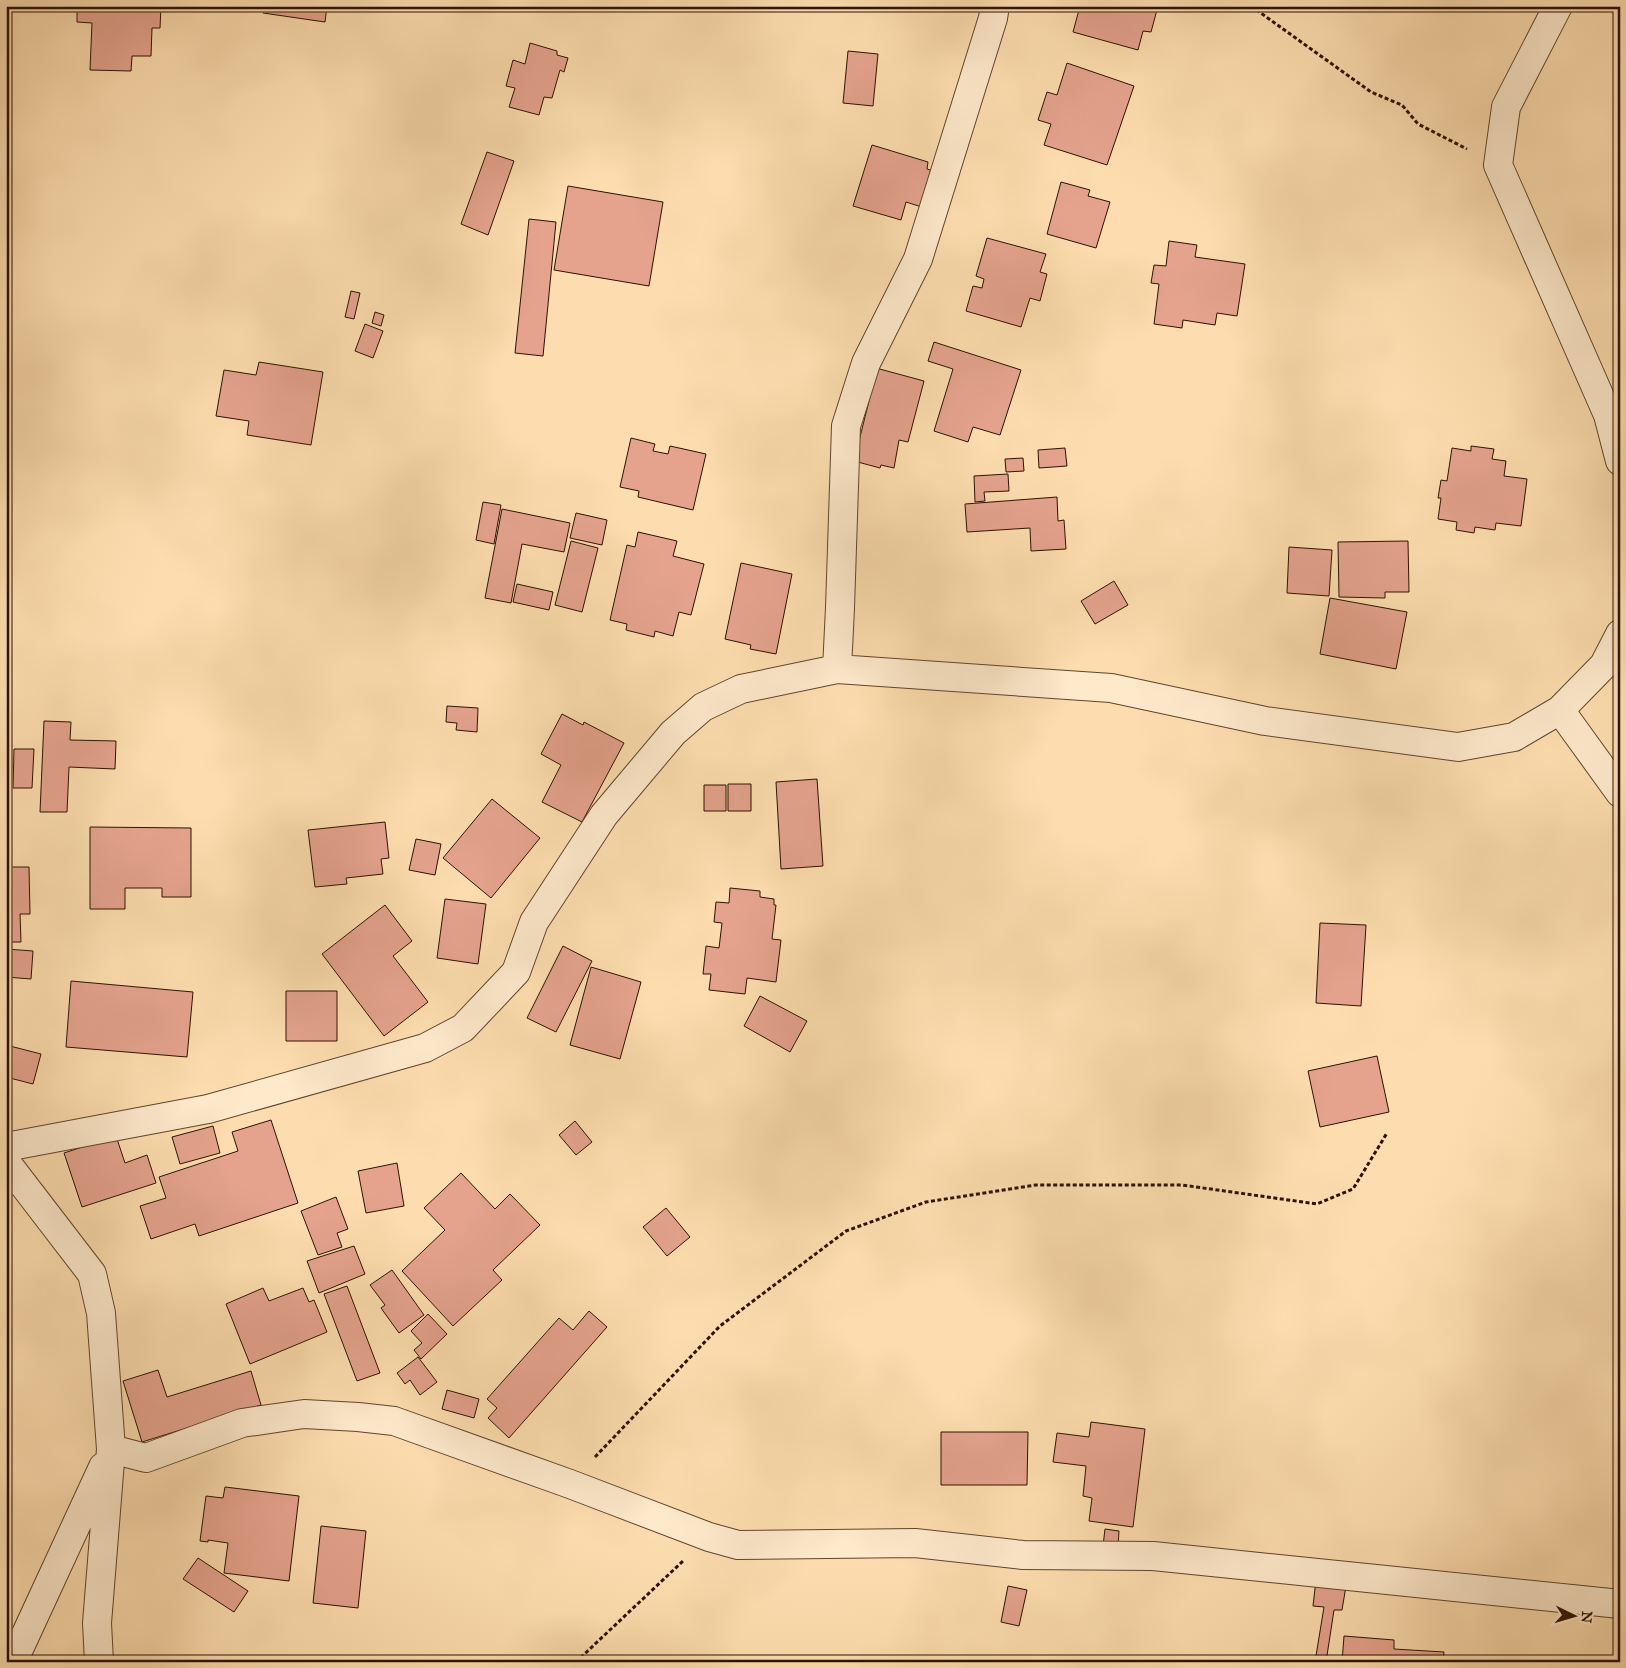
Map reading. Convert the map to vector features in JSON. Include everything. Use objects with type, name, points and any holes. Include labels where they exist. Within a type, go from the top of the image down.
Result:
[{"type":"street","points":[[837,669],[846,426],[866,363],[918,259],[993,18],[995,6]]},
{"type":"street","points":[[1558,6],[1506,107],[1498,165],[1608,415],[1620,461]]},
{"type":"street","points":[[6,1147],[208,1109],[425,1048],[463,1028],[516,972],[534,922],[604,815],[673,733],[703,707],[740,689],[837,669],[1111,688],[1265,721],[1458,747],[1514,737],[1560,710],[1604,665],[1620,634]]},
{"type":"street","points":[[1560,710],[1620,793]]},
{"type":"street","points":[[6,1162],[92,1274],[101,1313],[111,1449],[97,1623],[99,1662]]},
{"type":"street","points":[[111,1449],[146,1458],[242,1423],[304,1414],[358,1417],[394,1421],[570,1484],[709,1537],[738,1545],[915,1543],[1022,1555],[1152,1556],[1620,1604]]},
{"type":"street","points":[[13,1662],[111,1449]]},
{"type":"path","points":[[1251,6],[1372,92],[1402,105],[1418,124],[1498,165]]},
{"type":"path","points":[[570,1484],[720,1326],[846,1231],[926,1202],[1036,1185],[1182,1185],[1317,1204],[1354,1189],[1387,1133]]},
{"type":"path","points":[[576,1662],[709,1537]]},
{"type":"building","points":[[77,6],[161,6],[160,28],[152,28],[151,56],[132,56],[131,71],[90,70],[92,23],[77,22]]},
{"type":"building","points":[[264,6],[327,6],[325,22],[263,13]]},
{"type":"building","points":[[1080,6],[1158,6],[1151,32],[1143,31],[1138,50],[1073,32]]},
{"type":"building","points":[[530,43],[557,51],[557,55],[568,58],[564,72],[560,70],[552,98],[544,97],[539,115],[509,107],[515,88],[506,86],[513,60],[525,64]]},
{"type":"building","points":[[848,51],[878,54],[873,106],[843,103]]},
{"type":"building","points":[[1067,63],[1134,86],[1107,165],[1044,145],[1051,124],[1038,120],[1047,92],[1057,95]]},
{"type":"building","points":[[872,145],[928,162],[927,169],[939,173],[928,209],[906,202],[901,220],[853,206]]},
{"type":"building","points":[[487,152],[514,161],[488,235],[461,224]]},
{"type":"building","points":[[1061,182],[1090,190],[1088,196],[1110,202],[1096,248],[1047,234]]},
{"type":"building","points":[[568,186],[663,202],[649,286],[554,270]]},
{"type":"building","points":[[529,219],[556,222],[543,356],[515,353]]},
{"type":"building","points":[[987,238],[1046,254],[1040,272],[1047,274],[1040,301],[1030,298],[1021,327],[966,311],[973,286],[982,288],[984,279],[976,276]]},
{"type":"building","points":[[1169,241],[1197,245],[1195,257],[1245,264],[1237,316],[1217,313],[1215,325],[1183,320],[1182,328],[1154,324],[1159,284],[1151,283],[1154,265],[1166,266]]},
{"type":"building","points":[[351,291],[360,293],[354,319],[345,317]]},
{"type":"building","points":[[375,312],[384,315],[381,326],[372,323]]},
{"type":"building","points":[[365,324],[383,331],[373,358],[355,351]]},
{"type":"building","points":[[934,342],[1021,370],[1000,435],[973,427],[968,442],[934,431],[953,369],[928,361]]},
{"type":"building","points":[[259,362],[323,372],[311,445],[247,435],[249,421],[216,416],[224,370],[256,375]]},
{"type":"building","points":[[876,368],[924,381],[908,442],[899,440],[894,468],[881,465],[880,468],[854,461]]},
{"type":"building","points":[[631,438],[655,444],[653,451],[668,454],[670,446],[706,454],[693,510],[638,497],[639,491],[620,487]]},
{"type":"building","points":[[1471,446],[1494,449],[1492,459],[1506,461],[1504,476],[1527,479],[1521,526],[1496,523],[1495,530],[1475,527],[1474,533],[1456,530],[1457,522],[1438,519],[1441,498],[1438,498],[1441,480],[1447,481],[1452,448],[1471,451]]},
{"type":"building","points":[[1065,448],[1067,466],[1039,468],[1038,450]]},
{"type":"building","points":[[1023,458],[1024,471],[1006,472],[1005,459]]},
{"type":"building","points":[[1008,474],[1009,491],[984,492],[985,501],[975,502],[974,476]]},
{"type":"building","points":[[1057,497],[1058,521],[1064,520],[1066,549],[1031,551],[1030,528],[967,532],[965,504]]},
{"type":"building","points":[[483,502],[501,505],[494,544],[476,540]]},
{"type":"building","points":[[502,509],[570,523],[564,552],[522,544],[511,603],[485,598]]},
{"type":"building","points":[[576,513],[607,520],[602,545],[570,538]]},
{"type":"building","points":[[638,532],[677,541],[673,556],[704,564],[691,615],[679,612],[673,636],[655,631],[654,637],[626,630],[627,624],[610,620],[627,545],[635,547]]},
{"type":"building","points":[[571,541],[598,548],[582,612],[555,605]]},
{"type":"building","points":[[1408,541],[1409,592],[1385,592],[1385,598],[1339,597],[1338,542]]},
{"type":"building","points":[[1289,547],[1332,550],[1329,596],[1287,593]]},
{"type":"building","points":[[741,563],[792,574],[776,654],[750,649],[751,645],[725,639]]},
{"type":"building","points":[[1114,581],[1128,605],[1095,624],[1081,601]]},
{"type":"building","points":[[517,584],[553,592],[549,610],[513,602]]},
{"type":"building","points":[[1330,598],[1407,612],[1396,669],[1320,654]]},
{"type":"building","points":[[447,706],[478,708],[477,732],[456,730],[457,723],[446,722]]},
{"type":"building","points":[[562,714],[583,725],[584,722],[624,743],[582,822],[542,802],[561,765],[541,754]]},
{"type":"building","points":[[44,721],[71,722],[70,740],[116,741],[115,769],[69,767],[67,812],[40,812]]},
{"type":"building","points":[[14,749],[34,749],[32,788],[13,788]]},
{"type":"building","points":[[817,779],[823,866],[781,869],[776,782]]},
{"type":"building","points":[[728,784],[751,784],[751,811],[728,811]]},
{"type":"building","points":[[704,785],[726,785],[726,811],[704,811]]},
{"type":"building","points":[[492,799],[540,838],[491,898],[443,858]]},
{"type":"building","points":[[385,822],[389,858],[381,859],[383,874],[346,878],[347,884],[315,887],[308,830]]},
{"type":"building","points":[[90,827],[191,828],[191,897],[162,897],[162,888],[125,888],[125,909],[90,909]]},
{"type":"building","points":[[416,839],[441,844],[435,875],[409,870]]},
{"type":"building","points":[[6,867],[29,867],[30,914],[20,914],[21,942],[6,942]]},
{"type":"building","points":[[730,888],[760,891],[760,897],[774,899],[774,905],[776,905],[772,939],[781,940],[776,982],[747,978],[745,994],[709,990],[711,974],[703,974],[706,946],[719,948],[722,923],[714,922],[716,902],[729,903]]},
{"type":"building","points":[[445,899],[486,904],[478,964],[437,958]]},
{"type":"building","points":[[385,905],[412,941],[393,956],[428,1002],[384,1036],[322,954]]},
{"type":"building","points":[[1320,923],[1366,925],[1361,1006],[1316,1003]]},
{"type":"building","points":[[563,946],[592,961],[556,1032],[527,1018]]},
{"type":"building","points":[[6,949],[33,951],[31,979],[6,977]]},
{"type":"building","points":[[591,967],[641,982],[620,1059],[570,1045]]},
{"type":"building","points":[[71,981],[193,992],[187,1057],[66,1047]]},
{"type":"building","points":[[286,991],[337,991],[337,1041],[286,1041]]},
{"type":"building","points":[[760,996],[807,1021],[790,1052],[744,1026]]},
{"type":"building","points":[[6,1045],[41,1054],[33,1084],[6,1077]]},
{"type":"building","points":[[1377,1056],[1389,1112],[1320,1127],[1308,1071]]},
{"type":"building","points":[[271,1120],[298,1203],[199,1236],[195,1224],[151,1239],[140,1206],[166,1198],[159,1177],[238,1151],[232,1132]]},
{"type":"building","points":[[575,1121],[592,1142],[576,1155],[559,1135]]},
{"type":"building","points":[[213,1126],[220,1153],[180,1164],[172,1137]]},
{"type":"building","points":[[116,1136],[125,1163],[147,1155],[156,1183],[82,1207],[64,1153]]},
{"type":"building","points":[[397,1163],[404,1206],[366,1213],[358,1171]]},
{"type":"building","points":[[461,1173],[495,1209],[510,1194],[540,1225],[493,1270],[502,1280],[453,1326],[402,1271],[445,1230],[424,1208]]},
{"type":"building","points":[[336,1197],[348,1229],[337,1233],[342,1247],[318,1255],[301,1211]]},
{"type":"building","points":[[666,1208],[690,1237],[667,1256],[643,1227]]},
{"type":"building","points":[[354,1246],[365,1274],[319,1293],[307,1261]]},
{"type":"building","points":[[392,1270],[424,1315],[399,1333],[381,1308],[385,1305],[370,1285]]},
{"type":"building","points":[[347,1286],[380,1373],[357,1381],[324,1294]]},
{"type":"building","points":[[263,1288],[269,1301],[303,1288],[309,1302],[314,1300],[327,1332],[250,1364],[226,1304]]},
{"type":"building","points":[[589,1311],[607,1327],[509,1438],[488,1418],[497,1408],[487,1399],[559,1318],[573,1330]]},
{"type":"building","points":[[428,1314],[447,1334],[421,1359],[414,1350],[422,1343],[411,1331]]},
{"type":"building","points":[[418,1357],[437,1382],[420,1395],[410,1380],[405,1384],[397,1373]]},
{"type":"building","points":[[158,1370],[167,1397],[251,1371],[261,1405],[142,1442],[123,1381]]},
{"type":"building","points":[[447,1390],[479,1399],[474,1418],[442,1409]]},
{"type":"building","points":[[1091,1422],[1145,1429],[1133,1527],[1089,1521],[1092,1498],[1083,1496],[1086,1466],[1053,1462],[1057,1433],[1089,1437]]},
{"type":"building","points":[[941,1432],[1028,1432],[1027,1485],[941,1485]]},
{"type":"building","points":[[225,1487],[299,1496],[289,1581],[224,1573],[228,1543],[208,1540],[208,1542],[200,1541],[206,1496],[223,1498]]},
{"type":"building","points":[[321,1526],[366,1531],[358,1608],[313,1603]]},
{"type":"building","points":[[1105,1529],[1119,1531],[1118,1547],[1103,1546]]},
{"type":"building","points":[[198,1558],[248,1591],[234,1612],[183,1579]]},
{"type":"building","points":[[1316,1580],[1346,1586],[1342,1610],[1334,1610],[1326,1662],[1315,1662],[1324,1607],[1313,1606]]},
{"type":"building","points":[[1008,1586],[1027,1590],[1019,1626],[1001,1622]]},
{"type":"building","points":[[1344,1636],[1394,1640],[1394,1649],[1444,1652],[1443,1662],[1342,1662]]}]
